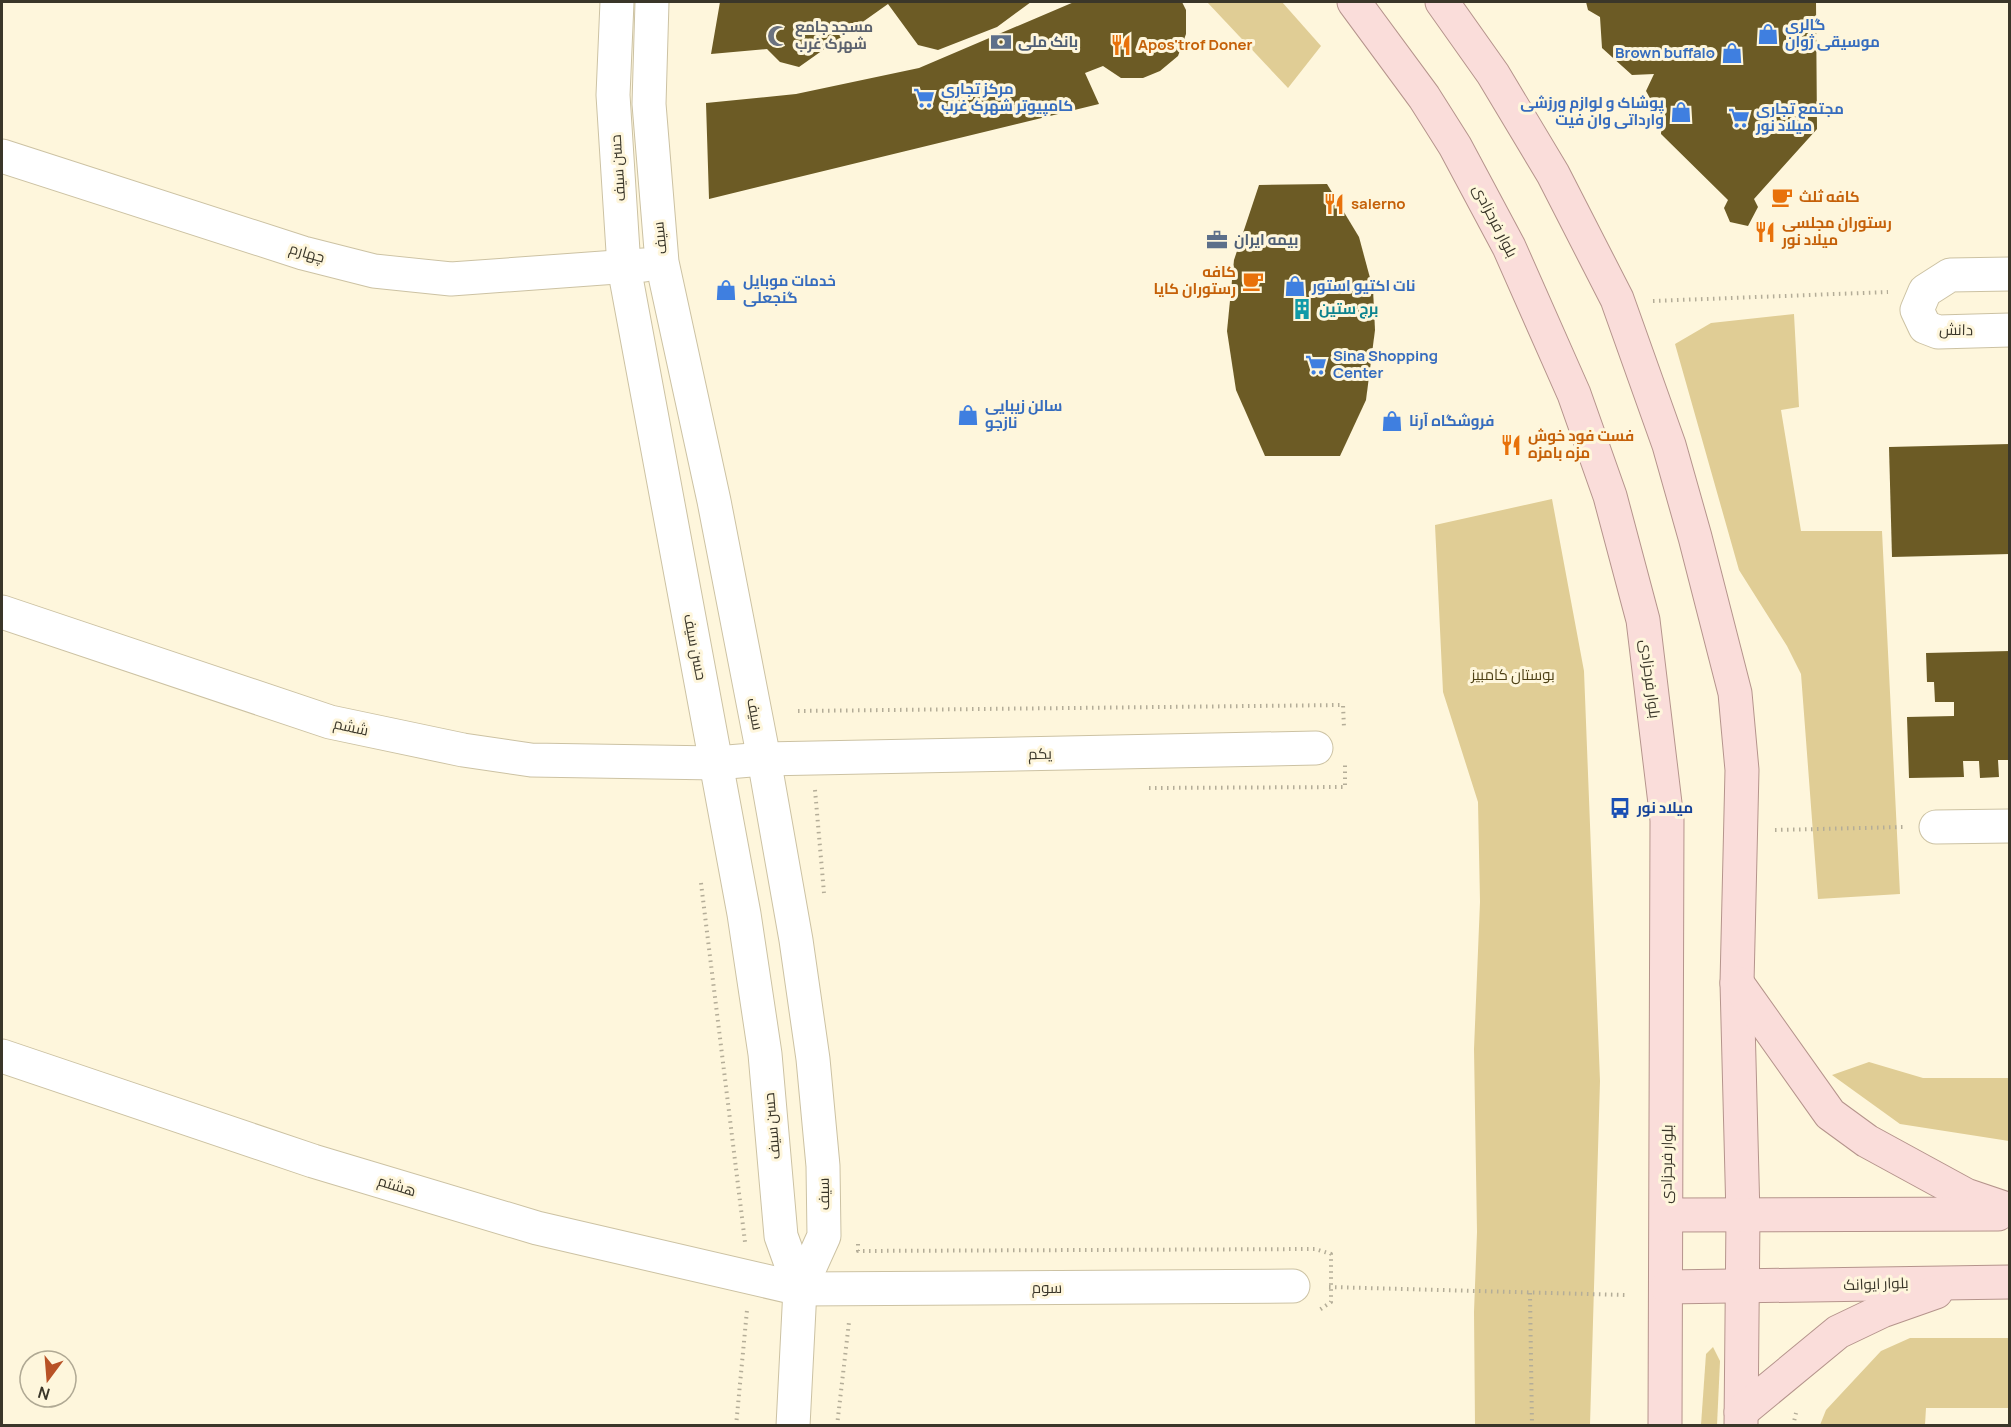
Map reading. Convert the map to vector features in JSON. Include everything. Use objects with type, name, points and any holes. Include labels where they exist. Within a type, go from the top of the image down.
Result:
[{"type":"main road","name":"بلوار فرحزادی","points":[[1354,2],[1437,117],[1509,247],[1574,394],[1610,496],[1643,620],[1667,820],[1665,1425]]},
{"type":"main road","points":[[1442,2],[1492,74],[1553,174],[1617,299],[1669,445],[1735,693],[1742,770],[1737,983],[1743,1216],[1741,1419]]},
{"type":"main road","points":[[1737,983],[1830,1114],[1867,1141],[1926,1174],[1966,1195],[2010,1212]]},
{"type":"main road","points":[[1667,1215],[2010,1212]]},
{"type":"main road","points":[[1741,1419],[1838,1332],[1882,1311],[1968,1281]]},
{"type":"main road","name":"بلوار ایوانک","points":[[1667,1287],[2010,1282]]},
{"type":"street","name":"حسن سیف","points":[[617,2],[613,95],[624,267],[744,914],[765,1054],[780,1236],[800,1289]]},
{"type":"street","name":"سیف","points":[[652,2],[649,104],[662,262],[714,501],[764,759],[796,940],[813,1059],[823,1166],[824,1236],[800,1289],[793,1425]]},
{"type":"street","name":"چهارم","points":[[2,156],[303,253],[374,271],[451,279],[624,267],[662,262]]},
{"type":"street","points":[[1925,291],[1950,275],[2010,274]]},
{"type":"street","name":"دانش","points":[[1925,291],[1917,310],[1924,327],[1938,332],[2010,330]]},
{"type":"street","name":"ششم","points":[[2,612],[330,722],[393,736],[531,760],[716,763],[764,759]]},
{"type":"street","name":"یکم","points":[[764,759],[1316,748]]},
{"type":"street","points":[[1936,827],[2010,826]]},
{"type":"street","name":"هشتم","points":[[2,1056],[314,1161],[537,1228],[800,1289]]},
{"type":"street","name":"سوم","points":[[800,1289],[1293,1286]]},
{"type":"path","points":[[1617,299],[1674,303],[1925,291]]},
{"type":"path","points":[[1742,830],[1936,827]]},
{"type":"path","points":[[700,877],[745,1243]]},
{"type":"path","points":[[1293,1286],[1625,1295]]},
{"type":"path","points":[[1530,1293],[1532,1425]]},
{"type":"path","points":[[736,1425],[747,1307]]},
{"type":"green space","points":[[1207,2],[1282,2],[1321,46],[1288,88]]},
{"type":"green space","points":[[1794,314],[1799,407],[1781,410],[1801,531],[1882,531],[1900,894],[1818,899],[1801,674],[1787,646],[1739,570],[1675,344],[1711,323]]},
{"type":"green space","name":"بوستان کامبیز","points":[[1552,499],[1584,671],[1600,1081],[1590,1425],[1475,1425],[1474,1312],[1477,1232],[1474,1049],[1480,902],[1478,802],[1443,692],[1435,525]]},
{"type":"green space","points":[[1869,1062],[1923,1078],[2009,1078],[2009,1141],[1900,1124],[1832,1075]]},
{"type":"green space","points":[[1910,1338],[2009,1338],[2009,1408],[1926,1408],[1925,1425],[1820,1425],[1826,1410],[1881,1351]]},
{"type":"green space","points":[[1713,1347],[1720,1361],[1717,1425],[1701,1425],[1706,1354]]},
{"type":"building","name":"مسجد جامع شهرک غرب","points":[[720,2],[1031,2],[997,27],[938,50],[918,45],[888,4],[799,67],[780,62],[767,49],[711,54]]},
{"type":"building","name":"مرکز تجاری کامپیوتر شهرک غرب","points":[[1074,2],[1182,2],[1186,10],[1186,34],[1178,56],[1160,71],[1143,78],[1121,78],[1103,66],[1085,73],[1099,104],[709,199],[706,103],[796,94],[919,68]]},
{"type":"building","name":"مجتمع تجاری میلاد نور","points":[[1586,2],[1816,2],[1817,129],[1754,199],[1758,207],[1748,226],[1730,222],[1724,208],[1728,200],[1661,134],[1662,107],[1652,102],[1646,91],[1654,74],[1632,75],[1602,48],[1600,17],[1588,10]]},
{"type":"building","name":"برج ستین","points":[[1327,184],[1359,237],[1373,289],[1375,330],[1366,400],[1340,456],[1265,456],[1236,390],[1227,331],[1234,260],[1259,185]]},
{"type":"building","points":[[2010,444],[2010,554],[1892,557],[1889,447]]},
{"type":"building","points":[[2010,651],[2010,760],[1998,760],[1999,777],[1980,778],[1979,761],[1963,761],[1964,777],[1909,778],[1907,717],[1954,716],[1954,702],[1935,702],[1934,682],[1927,682],[1926,653]]},
{"type":"place","name":"گالری موسیقی ژوان","points":[[1768,34]]},
{"type":"place","name":"مسجد جامع شهرک غرب","points":[[778,36]]},
{"type":"place","name":"بانک ملی","points":[[1001,42]]},
{"type":"place","name":"Apos'trof Doner","points":[[1121,45]]},
{"type":"place","name":"Brown buffalo","points":[[1732,53]]},
{"type":"place","name":"مرکز تجاری کامپیوتر شهرک غرب","points":[[924,98]]},
{"type":"place","name":"پوشاک و لوازم ورزشی وارداتی وان فیت","points":[[1681,112]]},
{"type":"place","name":"مجتمع تجاری میلاد نور","points":[[1739,118]]},
{"type":"place","name":"كافه ثلث","points":[[1782,197]]},
{"type":"place","name":"salerno","points":[[1334,204]]},
{"type":"place","name":"رستوران مجلسی میلاد نور","points":[[1765,232]]},
{"type":"place","name":"بیمه ایران","points":[[1217,240]]},
{"type":"place","name":"كافه رستوران كايا","points":[[1253,281]]},
{"type":"place","name":"نات اکتیو استور","points":[[1295,286]]},
{"type":"place","name":"خدمات موبایل گنجعلی","points":[[726,290]]},
{"type":"place","name":"برج ستین","points":[[1302,309]]},
{"type":"place","name":"Sina Shopping Center","points":[[1316,365]]},
{"type":"place","name":"سالن زیبایی نازجو","points":[[968,415]]},
{"type":"place","name":"فروشگاه آرنا","points":[[1392,421]]},
{"type":"place","name":"فست فود خوش مزه بامزه","points":[[1511,445]]},
{"type":"place","name":"میلاد نور","points":[[1620,808]]}]
